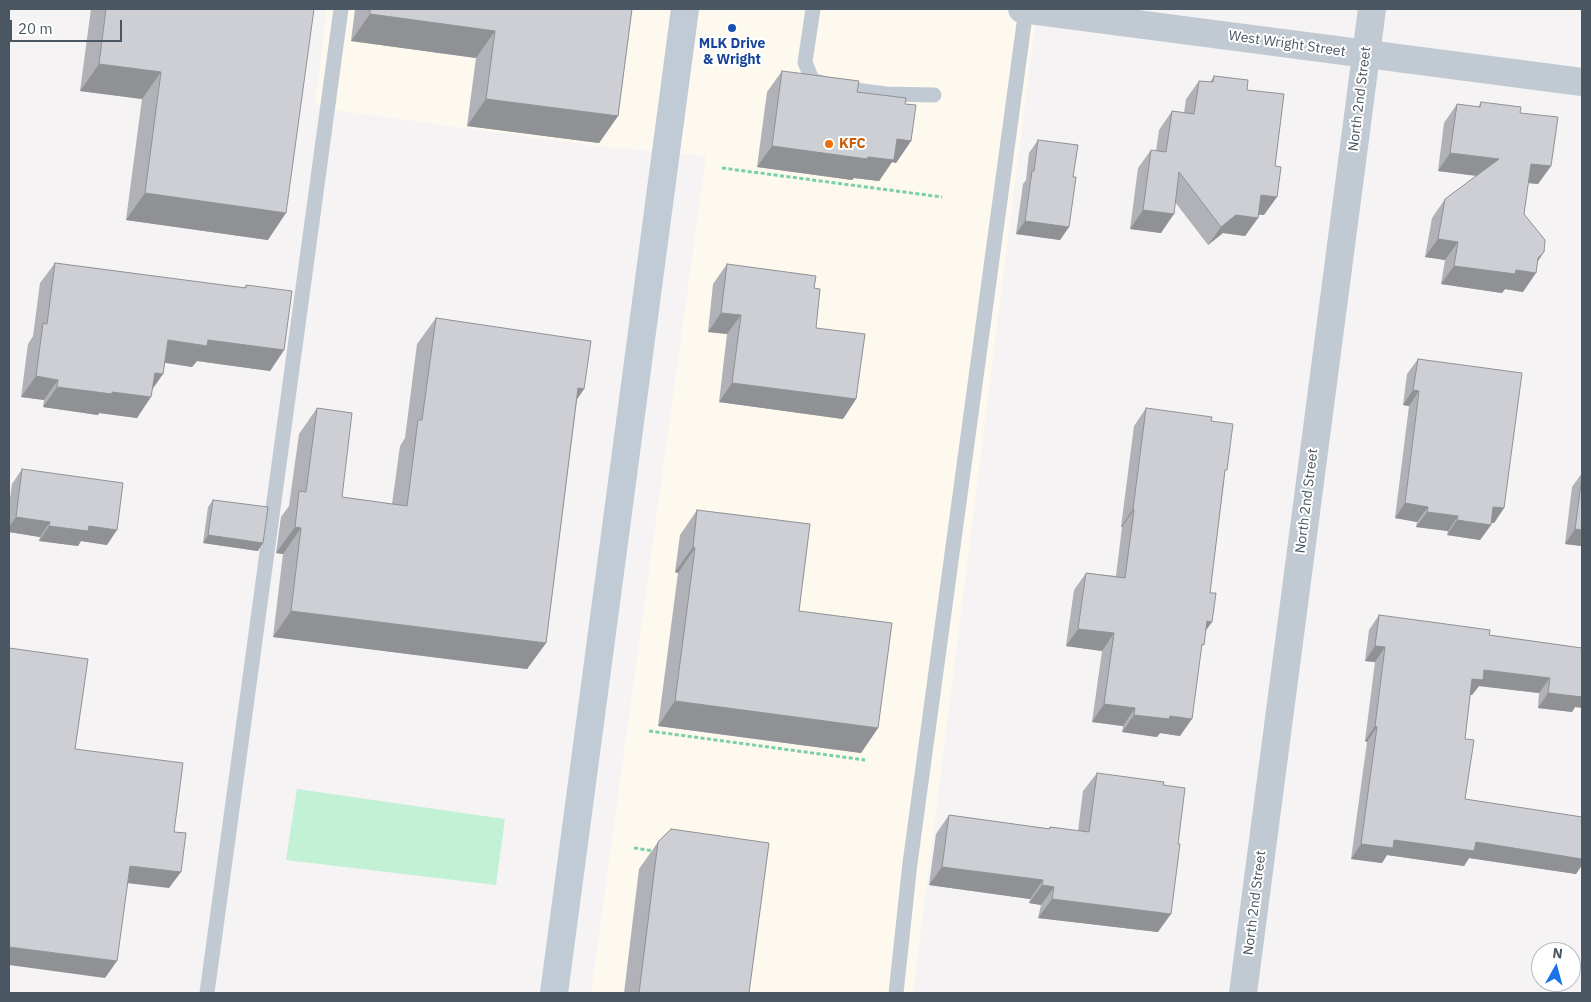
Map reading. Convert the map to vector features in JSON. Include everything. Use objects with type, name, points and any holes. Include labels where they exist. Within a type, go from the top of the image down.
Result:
[{"type":"main road","points":[[554,993],[685,9]]},
{"type":"street","name":"West Wright Street","points":[[1022,9],[1582,82]]},
{"type":"street","name":"North 2nd Street","points":[[1243,993],[1372,9]]},
{"type":"lane","points":[[207,993],[341,9]]},
{"type":"lane","points":[[813,9],[805,62],[812,80],[838,88],[886,94],[934,95]]},
{"type":"lane","points":[[896,993],[910,863],[1026,9]]},
{"type":"path","points":[[722,168],[942,197]]},
{"type":"path","points":[[649,731],[864,760]]},
{"type":"path","points":[[634,848],[662,852]]},
{"type":"shaded area","points":[[327,9],[1037,9],[913,993],[591,993],[706,156],[596,146],[342,111],[315,104]]},
{"type":"green space","points":[[297,789],[505,819],[496,885],[286,860]]},
{"type":"building","points":[[106,9],[314,9],[286,213],[145,193],[161,72],[99,64]]},
{"type":"building","points":[[370,9],[632,9],[618,116],[486,99],[495,31],[370,14]]},
{"type":"building","name":"KFC","points":[[782,71],[859,81],[857,92],[906,98],[905,104],[916,105],[911,141],[897,139],[894,160],[868,157],[867,159],[772,146]]},
{"type":"building","points":[[1214,76],[1248,80],[1247,90],[1284,94],[1275,166],[1281,167],[1277,197],[1261,195],[1258,218],[1236,215],[1221,227],[1179,172],[1174,214],[1143,210],[1151,150],[1166,152],[1172,111],[1194,114],[1199,81],[1213,82]]},
{"type":"building","points":[[1481,102],[1521,107],[1520,113],[1558,117],[1551,166],[1531,164],[1524,214],[1545,240],[1544,252],[1538,258],[1536,273],[1516,270],[1515,274],[1454,266],[1458,242],[1438,239],[1445,199],[1499,159],[1450,153],[1457,104],[1480,107]]},
{"type":"building","points":[[1038,140],[1078,145],[1073,177],[1076,177],[1069,227],[1025,221]]},
{"type":"building","points":[[55,263],[246,288],[246,285],[292,291],[284,350],[208,340],[207,346],[168,340],[163,374],[155,373],[151,397],[57,387],[58,380],[36,376],[43,323],[47,324]]},
{"type":"building","points":[[727,264],[816,276],[814,288],[820,289],[816,328],[865,334],[856,399],[732,383],[741,315],[721,313]]},
{"type":"building","points":[[436,318],[591,341],[584,389],[578,388],[546,643],[291,611],[301,528],[295,527],[299,491],[306,492],[317,408],[352,413],[342,497],[407,506],[418,420],[422,420]]},
{"type":"building","points":[[1418,359],[1522,373],[1504,508],[1493,507],[1491,525],[1457,520],[1458,516],[1427,512],[1428,507],[1405,503],[1419,391],[1413,390]]},
{"type":"building","points":[[1146,408],[1212,417],[1211,421],[1233,424],[1227,470],[1225,470],[1210,593],[1216,593],[1212,622],[1207,621],[1204,645],[1202,644],[1192,719],[1170,716],[1169,719],[1134,715],[1135,708],[1104,704],[1114,633],[1078,629],[1086,573],[1125,578]]},
{"type":"building","points":[[22,469],[123,483],[117,530],[89,526],[88,531],[49,526],[50,522],[16,517]]},
{"type":"building","points":[[1582,477],[1582,530],[1575,529]]},
{"type":"building","points":[[213,500],[268,507],[263,543],[208,535]]},
{"type":"building","points":[[697,510],[810,524],[799,611],[892,623],[878,728],[675,701],[695,548],[693,547]]},
{"type":"building","points":[[1379,615],[1490,630],[1489,635],[1582,648],[1582,697],[1548,693],[1550,678],[1484,670],[1483,680],[1472,679],[1465,739],[1474,740],[1465,799],[1582,817],[1582,859],[1476,842],[1474,851],[1394,840],[1393,848],[1361,844],[1377,727],[1375,726],[1385,647],[1375,646]]},
{"type":"building","points":[[9,648],[88,659],[75,749],[183,763],[174,832],[186,833],[181,872],[130,866],[117,961],[9,947]]},
{"type":"building","points":[[1097,773],[1164,782],[1163,785],[1185,788],[1171,914],[1052,899],[1054,887],[1042,885],[1043,880],[942,867],[949,815],[1050,829],[1050,827],[1089,832]]},
{"type":"building","points":[[671,829],[769,843],[749,993],[639,993],[658,842]]},
{"type":"place","name":"MLK Drive & Wright","points":[[732,28]]},
{"type":"place","name":"KFC","points":[[829,144]]}]
